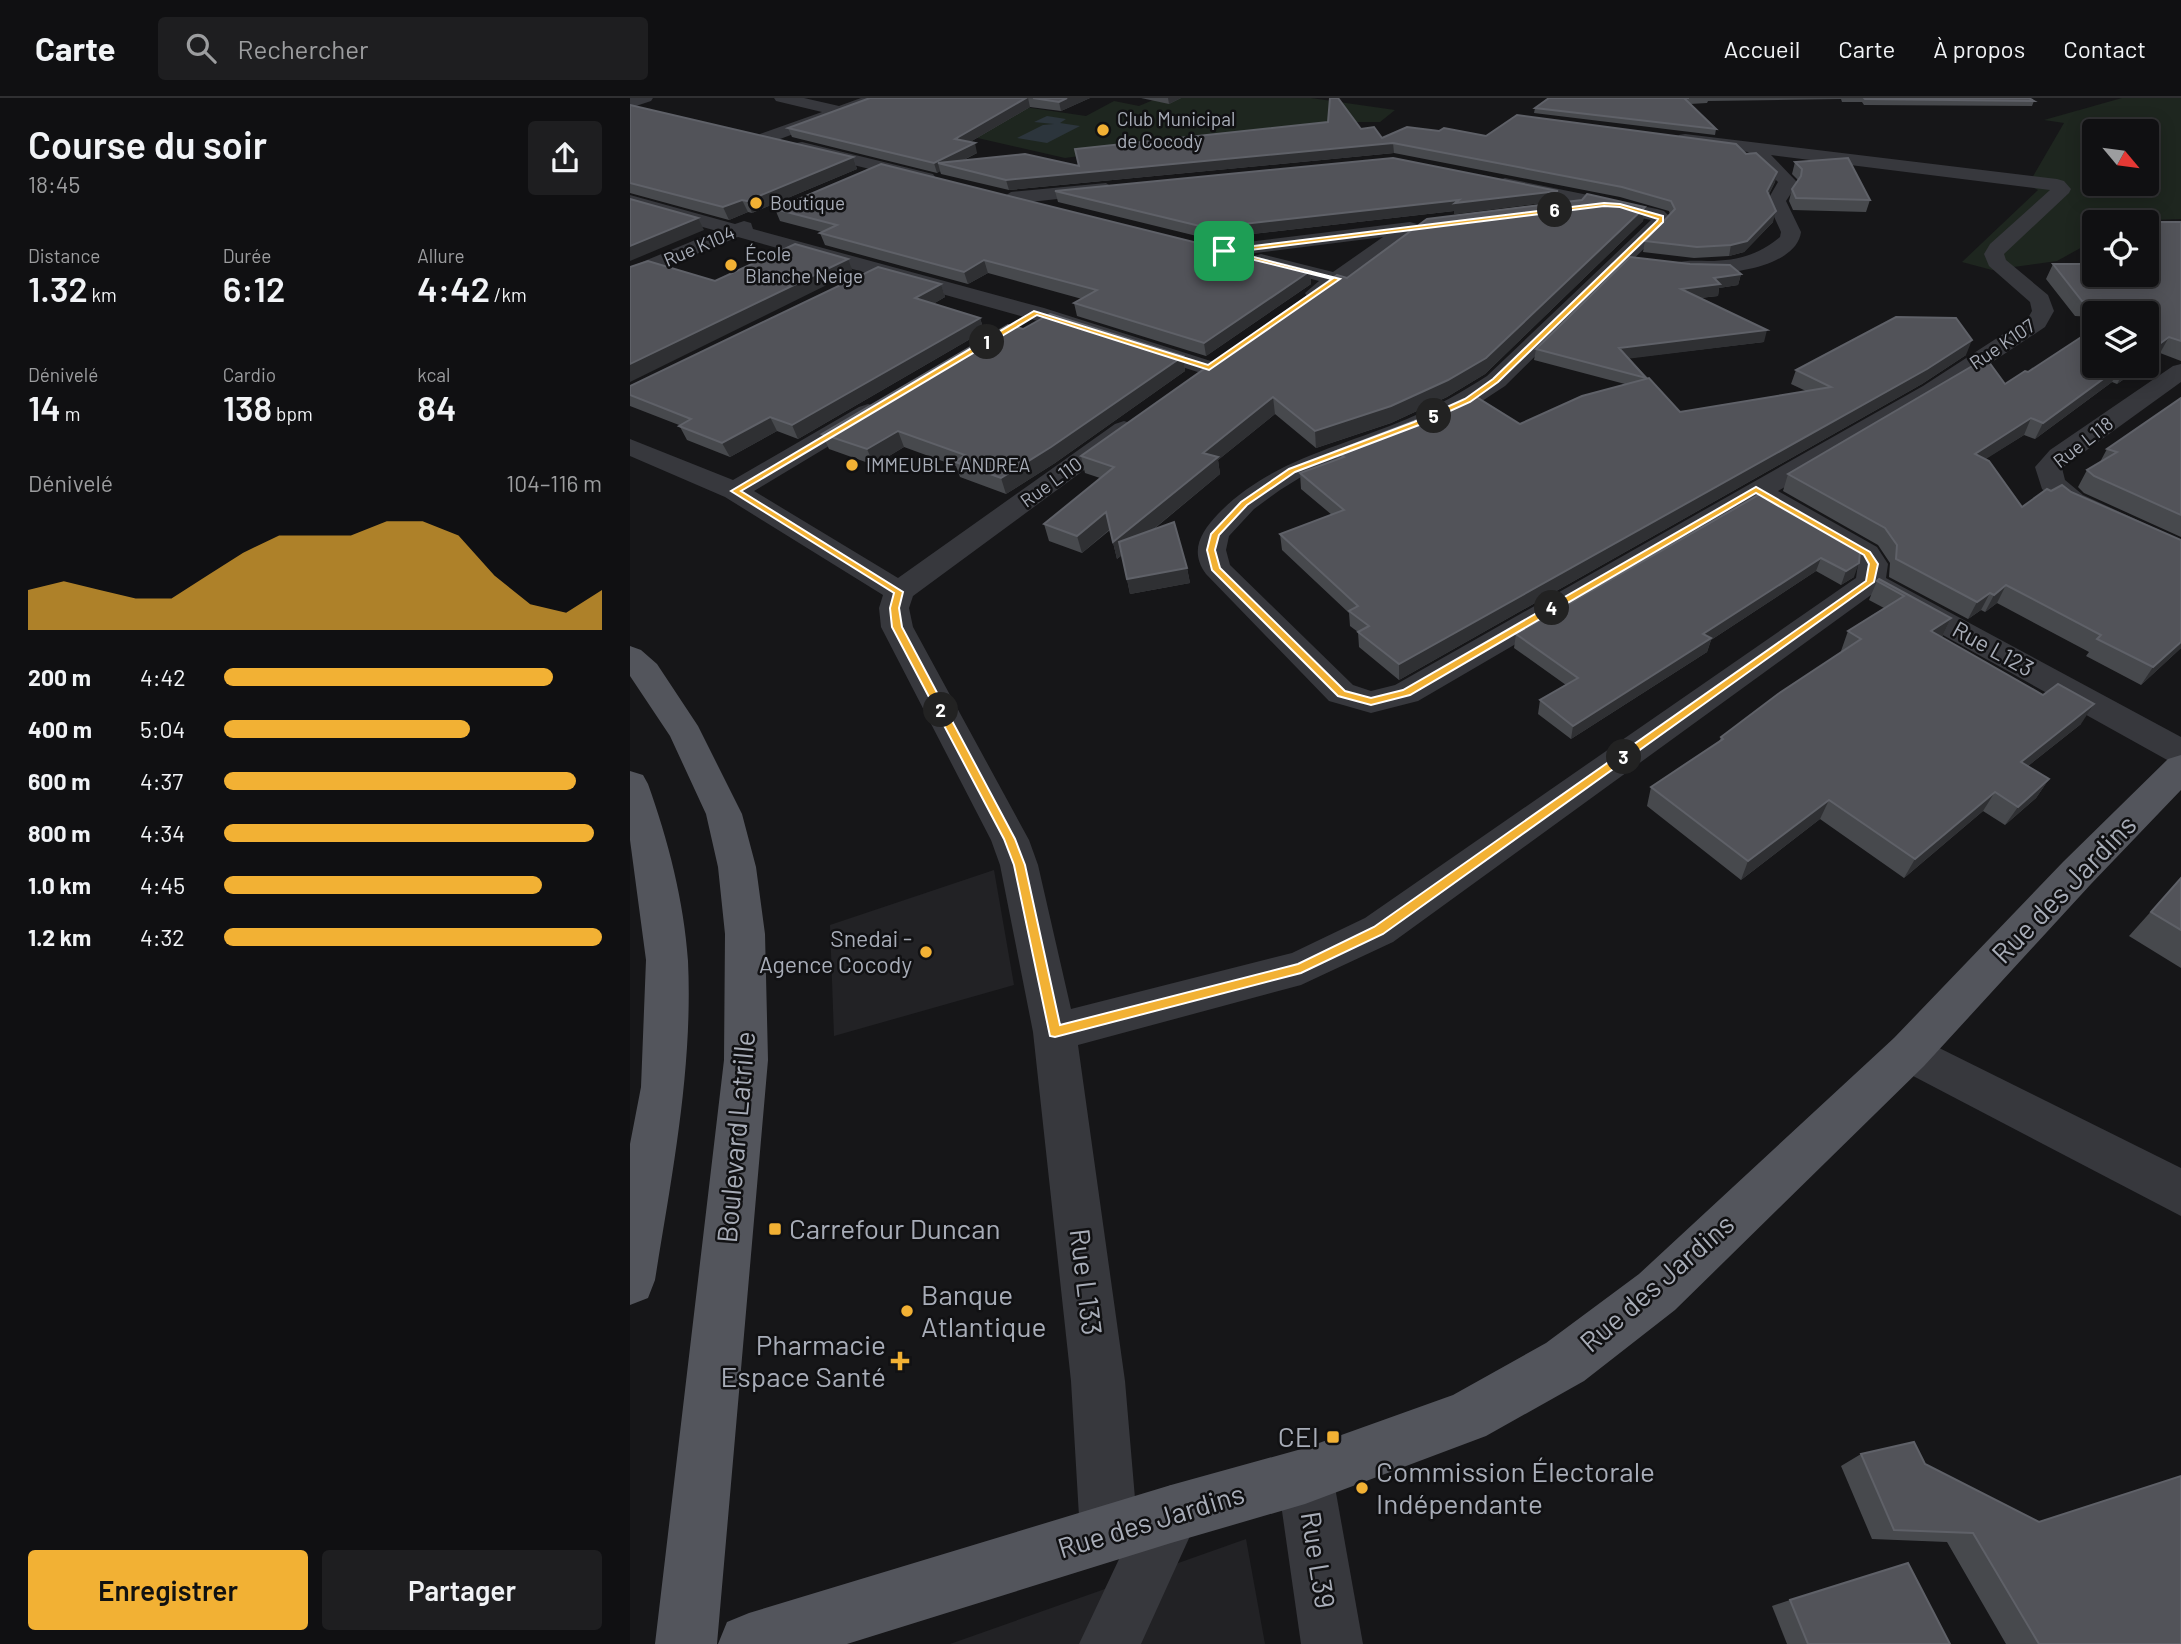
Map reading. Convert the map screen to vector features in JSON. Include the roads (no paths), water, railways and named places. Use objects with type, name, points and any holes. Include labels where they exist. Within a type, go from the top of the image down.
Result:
[{"type":"main road","name":"Boulevard Latrille","points":[[630,657],[645,672],[686,734],[724,814],[737,867],[745,934],[746,1060],[686,1644]]},
{"type":"main road","name":"Rue des Jardins","points":[[763,1642],[1171,1514],[1305,1476],[1467,1417],[1565,1362],[1657,1292],[1909,1052],[2077,873],[2181,768]]},
{"type":"main road","points":[[630,785],[650,847],[667,960],[663,1087],[630,1280]]},
{"type":"street","points":[[782,98],[840,111]]},
{"type":"street","points":[[766,138],[876,98]]},
{"type":"street","points":[[630,104],[650,105]]},
{"type":"street","points":[[741,132],[947,183]]},
{"type":"street","name":"Rue K107","points":[[1642,261],[1496,381],[1467,400],[1416,424],[1292,471],[1244,503],[1215,534],[1211,550],[1216,568],[1341,694],[1371,702],[1406,692],[1932,391],[2037,322],[2043,310],[2040,300],[1996,262],[1994,254],[1997,248],[2062,190],[2045,181],[1659,136]]},
{"type":"street","points":[[1484,179],[1620,206],[1661,218],[1642,261],[1714,268],[1736,266],[1757,262],[1771,255],[1790,239],[1791,232],[1776,201],[1787,186],[1787,181],[1753,147]]},
{"type":"street","points":[[860,178],[884,167]]},
{"type":"street","points":[[1064,212],[1004,197],[1121,187]]},
{"type":"street","points":[[630,201],[1036,313],[1220,360],[1187,384]]},
{"type":"street","points":[[1548,211],[1604,204]]},
{"type":"street","points":[[630,222],[661,210]]},
{"type":"street","name":"Rue K104","points":[[630,275],[761,220]]},
{"type":"street","points":[[1295,308],[1417,227],[1218,249],[1337,279]]},
{"type":"street","points":[[854,282],[879,270]]},
{"type":"street","points":[[1012,327],[1036,313]]},
{"type":"street","name":"Rue L118","points":[[2181,371],[2059,456],[2048,467],[2052,483],[2073,501],[2181,551]]},
{"type":"street","points":[[735,491],[891,398]]},
{"type":"street","name":"Rue L110","points":[[899,592],[1143,416]]},
{"type":"street","points":[[630,447],[735,491],[899,592]]},
{"type":"street","points":[[1055,1032],[1301,968],[1369,936],[1870,582],[1873,564],[1867,553],[1756,490]]},
{"type":"street","name":"Rue L123","points":[[1870,582],[2181,752]]},
{"type":"street","name":"Rue L133","points":[[899,592],[894,608],[897,627],[1010,839],[1019,865],[1055,1032],[1098,1381],[1109,1533]]},
{"type":"street","points":[[1909,1052],[2181,1193]]},
{"type":"street","name":"Rue L39","points":[[1305,1476],[1332,1644]]},
{"type":"street","points":[[1110,1644],[1171,1514]]},
{"type":"place","name":"Club Municipal de Cocody","points":[[1103,130]]},
{"type":"place","name":"Boutique","points":[[756,203]]},
{"type":"place","name":"École Blanche Neige","points":[[731,265]]},
{"type":"place","name":"IMMEUBLE ANDREA","points":[[852,465]]},
{"type":"place","name":"Snedai - Agence Cocody","points":[[926,952]]},
{"type":"place","name":"Carrefour Duncan","points":[[775,1229]]},
{"type":"place","name":"Banque Atlantique","points":[[907,1311]]},
{"type":"place","name":"Pharmacie Espace Santé","points":[[900,1361]]},
{"type":"place","name":"CEI","points":[[1333,1437]]},
{"type":"place","name":"Commission Électorale Indépendante","points":[[1362,1488]]}]
